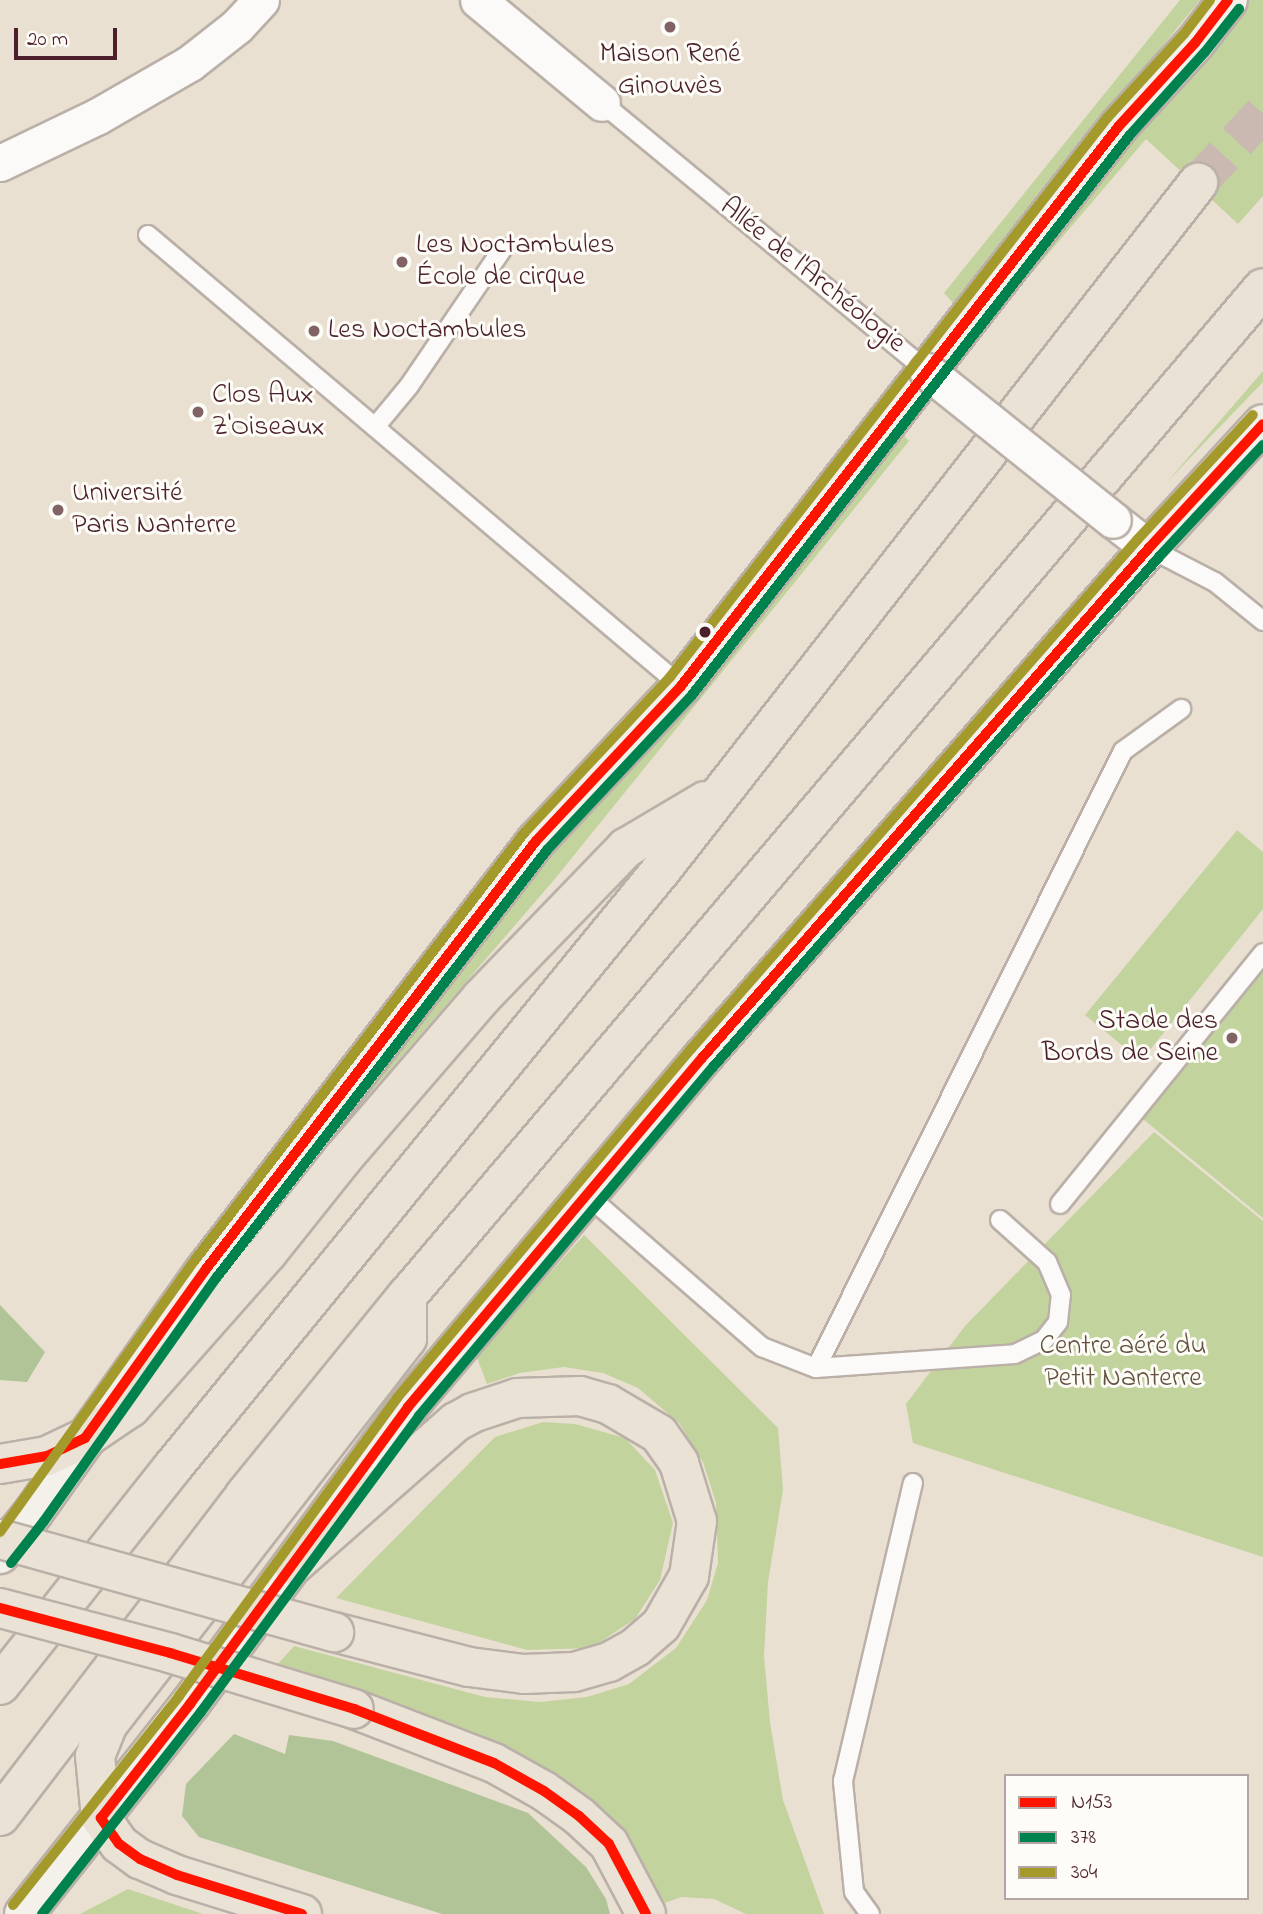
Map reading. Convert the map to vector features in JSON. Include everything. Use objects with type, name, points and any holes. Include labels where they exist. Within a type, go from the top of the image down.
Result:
[{"type":"main road","points":[[0,1553],[206,1269],[536,841],[681,686],[1118,127],[1195,43],[1228,0]]},
{"type":"main road","points":[[0,1685],[172,1468],[636,902],[1198,183]]},
{"type":"main road","points":[[0,1816],[245,1495],[407,1296],[1263,288]]},
{"type":"main road","points":[[24,1914],[101,1818],[293,1565],[408,1407],[711,1048],[1149,548],[1263,424]]},
{"type":"main road","points":[[0,1464],[47,1456],[86,1438],[131,1407],[268,1252],[343,1158],[481,998],[626,848],[722,791]]},
{"type":"main road","points":[[302,1914],[177,1875],[140,1859],[118,1844],[101,1818],[95,1756],[108,1724],[407,1338],[407,1296]]},
{"type":"main road","points":[[0,1539],[469,1667],[524,1674],[573,1672],[609,1662],[636,1647],[661,1625],[689,1576],[696,1521],[679,1463],[659,1434],[608,1404],[580,1396],[517,1398],[472,1413],[456,1422],[293,1565]]},
{"type":"main road","points":[[0,1608],[170,1653],[354,1709],[494,1763],[544,1791],[579,1816],[609,1844],[646,1914]]},
{"type":"street","points":[[0,163],[98,116],[190,63],[237,26],[261,0]]},
{"type":"street","name":"Allée de l'Archéologie","points":[[478,0],[602,103]]},
{"type":"street","name":"Allée de l'Archéologie","points":[[927,371],[1149,548]]},
{"type":"lane","name":"Allée de l'Archéologie","points":[[602,103],[927,371]]},
{"type":"lane","points":[[148,235],[681,686]]},
{"type":"lane","points":[[375,427],[409,386],[503,248]]},
{"type":"lane","points":[[1149,548],[1215,582],[1263,621]]},
{"type":"lane","points":[[816,1368],[1123,751],[1181,709]]},
{"type":"lane","points":[[1060,1204],[1263,953]]},
{"type":"lane","points":[[587,1195],[762,1347],[816,1368],[1015,1354],[1044,1340],[1058,1322],[1061,1295],[1047,1262],[1000,1220]]},
{"type":"lane","points":[[870,1914],[854,1892],[843,1781],[913,1483]]},
{"type":"green space","points":[[1180,0],[1200,0],[953,303],[944,293]]},
{"type":"green space","points":[[1239,0],[1263,0],[1263,196],[1238,224],[1146,139],[1012,296],[1019,276]]},
{"type":"green space","points":[[1263,371],[1263,382],[1167,482]]},
{"type":"green space","points":[[897,429],[909,441],[554,880],[333,1136],[326,1130],[575,817],[659,738]]},
{"type":"green space","points":[[1237,830],[1263,852],[1263,909],[1141,1061],[1085,1015]]},
{"type":"green space","name":"Stade des Bords de Seine","points":[[1263,961],[1263,1218],[1138,1115]]},
{"type":"green space","name":"Centre aéré du Petit Nanterre","points":[[1154,1132],[1263,1221],[1263,1557],[913,1443],[906,1404],[965,1326]]},
{"type":"green space","points":[[584,1235],[778,1428],[783,1490],[768,1582],[764,1656],[770,1722],[783,1800],[824,1914],[746,1914],[714,1899],[681,1897],[665,1903],[597,1818],[274,1668],[294,1646],[485,1697],[540,1702],[587,1697],[629,1684],[676,1648],[707,1600],[718,1563],[716,1503],[703,1462],[679,1423],[638,1388],[603,1373],[564,1367],[520,1373],[487,1384],[476,1355]]},
{"type":"green space","points":[[0,1305],[45,1352],[27,1382],[0,1380]]},
{"type":"green space","points":[[543,1422],[575,1424],[625,1438],[655,1470],[673,1523],[660,1580],[635,1619],[591,1648],[527,1650],[336,1598],[495,1437]]},
{"type":"green space","points":[[234,1734],[285,1754],[289,1735],[333,1741],[528,1813],[586,1867],[606,1899],[610,1914],[442,1914],[199,1837],[182,1816],[186,1784]]},
{"type":"green space","points":[[128,1889],[203,1914],[80,1914]]},
{"type":"tunnel","points":[[1198,183],[1263,113]]},
{"type":"transit line","name":"304","points":[[0,1532],[195,1260],[525,832],[670,677],[1107,118],[1184,34],[1210,0]]},
{"type":"transit line","name":"N153","points":[[0,1464],[47,1456],[85,1438],[206,1269],[536,841],[681,686],[1118,127],[1195,43],[1228,0]]},
{"type":"transit line","name":"378","points":[[11,1563],[44,1521],[217,1277],[547,850],[692,695],[1129,136],[1205,52],[1239,9]]},
{"type":"transit line","name":"304","points":[[13,1905],[179,1696],[397,1398],[691,1049],[1138,539],[1253,415]]},
{"type":"transit line","name":"N153","points":[[302,1914],[177,1875],[140,1859],[119,1844],[101,1818],[190,1704],[408,1407],[702,1058],[1149,548],[1263,424]]},
{"type":"transit line","name":"378","points":[[42,1914],[201,1712],[419,1416],[713,1067],[1159,557],[1263,445]]},
{"type":"transit line","name":"N153","points":[[0,1608],[170,1653],[354,1709],[494,1763],[544,1791],[579,1816],[609,1844],[646,1914]]},
{"type":"place","name":"Maison René Ginouvès","points":[[670,27]]},
{"type":"place","name":"Les Noctambules École de cirque","points":[[402,262]]},
{"type":"place","name":"Les Noctambules","points":[[314,331]]},
{"type":"place","name":"Clos Aux Z'Oiseaux","points":[[198,412]]},
{"type":"place","name":"Université Paris Nanterre","points":[[58,510]]},
{"type":"place","name":"Stade des Bords de Seine","points":[[1232,1038]]}]
